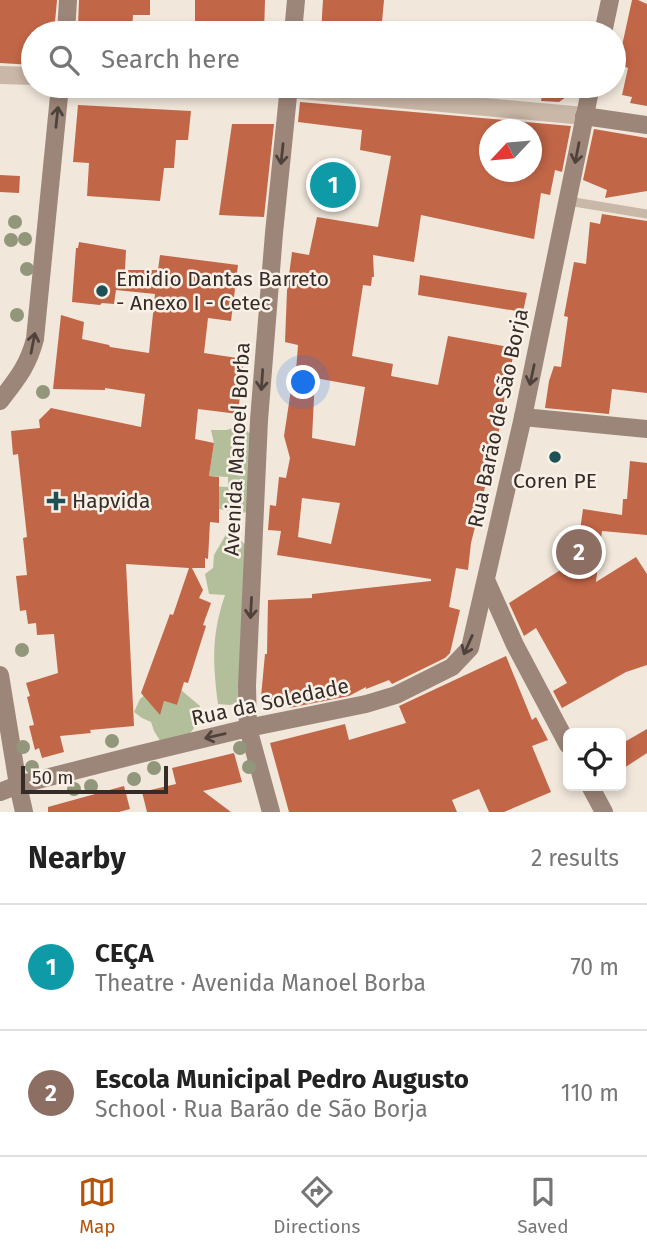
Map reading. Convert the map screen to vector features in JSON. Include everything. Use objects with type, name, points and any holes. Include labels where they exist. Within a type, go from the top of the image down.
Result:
[{"type":"street","points":[[67,21],[68,0]]},
{"type":"street","points":[[294,21],[296,0]]},
{"type":"street","points":[[606,21],[610,0]]},
{"type":"street","points":[[0,75],[21,76]]},
{"type":"street","points":[[0,401],[19,377],[30,357],[35,339],[59,98]]},
{"type":"street","name":"Avenida Manoel Borba","points":[[271,812],[248,728],[247,686],[259,420],[287,98]]},
{"type":"street","points":[[400,98],[647,125]]},
{"type":"street","name":"Rua Barão de São Borja","points":[[486,580],[523,417],[588,98]]},
{"type":"street","points":[[523,417],[647,429]]},
{"type":"street","points":[[486,580],[515,645],[563,736]]},
{"type":"street","name":"Rua da Soledade","points":[[0,792],[132,755],[366,704],[396,695],[452,667],[470,648],[486,580]]},
{"type":"street","points":[[0,675],[24,812]]},
{"type":"street","points":[[593,791],[604,812]]},
{"type":"lane","points":[[568,201],[647,215]]},
{"type":"green space","points":[[242,424],[249,433],[262,432],[253,506],[244,513],[219,509],[219,493],[206,494],[207,486],[228,487],[228,477],[209,476],[214,443],[211,430],[227,430]]},
{"type":"green space","points":[[231,526],[243,543],[250,546],[242,702],[230,705],[218,704],[214,662],[217,624],[225,595],[209,594],[205,574],[213,568],[214,555]]},
{"type":"green space","points":[[181,690],[200,706],[196,723],[185,736],[161,742],[151,722],[134,712],[140,699],[146,694],[157,711],[164,701],[177,705]]},
{"type":"building","points":[[0,0],[57,0],[55,21],[21,21],[21,64],[0,63]]},
{"type":"building","points":[[79,0],[150,0],[150,15],[133,15],[133,21],[78,21]]},
{"type":"building","points":[[195,0],[265,0],[264,21],[195,21]]},
{"type":"building","points":[[323,0],[384,0],[382,21],[322,21]]},
{"type":"building","points":[[632,0],[647,4],[647,106],[630,103],[632,97],[626,96],[626,27]]},
{"type":"building","points":[[542,98],[565,98],[559,102],[541,101]]},
{"type":"building","points":[[300,102],[492,119],[479,119],[479,182],[542,182],[542,123],[571,126],[562,172],[555,170],[550,195],[541,193],[534,239],[421,215],[414,262],[373,255],[374,277],[371,286],[363,285],[352,356],[393,364],[391,376],[438,385],[448,336],[514,348],[509,383],[471,543],[468,570],[456,568],[449,607],[460,610],[450,653],[392,684],[389,680],[349,696],[289,708],[288,698],[270,700],[261,697],[267,654],[268,600],[312,598],[312,594],[431,581],[277,555],[281,531],[268,530],[270,505],[276,506],[279,477],[286,478],[290,458],[284,436],[292,383],[295,384],[298,345],[285,342],[292,252],[309,255],[317,217],[378,227],[391,156],[360,150],[362,130],[298,122]],"holes":[[[315,378],[365,387],[355,446],[312,438]],[[302,498],[340,503],[331,544],[298,537]]]},
{"type":"building","points":[[78,105],[191,111],[188,140],[176,140],[174,168],[164,168],[160,201],[87,196],[89,163],[73,162]]},
{"type":"building","points":[[232,124],[274,124],[264,217],[219,215]]},
{"type":"building","points":[[594,129],[647,138],[647,191],[605,198],[607,190],[583,180]]},
{"type":"building","points":[[0,175],[20,176],[19,193],[0,192]]},
{"type":"building","points":[[602,214],[647,221],[647,393],[612,389],[609,414],[545,408],[554,366],[561,367],[568,317],[564,316],[574,262],[586,264],[590,222],[600,224]]},
{"type":"building","points":[[79,242],[126,250],[125,270],[158,270],[160,255],[238,265],[231,321],[208,318],[204,353],[244,359],[238,414],[198,409],[195,439],[214,443],[209,476],[219,477],[219,523],[210,522],[205,568],[192,568],[203,590],[199,598],[211,603],[188,683],[184,682],[177,705],[164,701],[160,715],[141,693],[189,568],[126,564],[134,726],[60,736],[64,752],[42,758],[39,748],[35,750],[29,726],[34,725],[26,683],[58,673],[54,634],[37,635],[36,623],[28,624],[26,610],[20,611],[16,576],[27,575],[23,538],[27,537],[18,454],[13,455],[11,431],[40,428],[39,420],[51,408],[141,427],[145,394],[105,388],[53,389],[61,315],[84,322],[82,339],[110,347],[149,353],[155,294],[116,290],[114,304],[72,302],[76,248]]},
{"type":"building","points":[[420,275],[527,293],[523,312],[418,295]]},
{"type":"building","points":[[630,461],[647,463],[647,535],[602,531],[596,582],[636,557],[647,574],[647,665],[626,672],[562,708],[553,691],[567,683],[536,628],[524,636],[509,603],[576,560],[583,509],[622,515],[623,499],[627,499]]},
{"type":"building","points":[[506,656],[532,720],[536,717],[548,740],[532,746],[551,792],[504,812],[489,812],[479,789],[452,800],[457,812],[289,812],[270,743],[345,724],[349,740],[406,723],[399,706]]},
{"type":"building","points":[[647,729],[647,753],[626,767],[626,741]]},
{"type":"building","points":[[234,753],[242,782],[203,791],[231,812],[147,812],[142,792],[176,784],[172,768]]},
{"type":"building","points":[[124,786],[130,809],[119,812],[48,812],[48,807]]},
{"type":"place","name":"CEÇA","points":[[333,185]]},
{"type":"place","name":"Emidio Dantas Barreto - Anexo I - Cetec","points":[[102,291]]},
{"type":"place","name":"Coren PE","points":[[555,457]]},
{"type":"place","name":"Hapvida","points":[[56,501]]},
{"type":"place","name":"Escola Municipal Pedro Augusto","points":[[579,552]]}]
